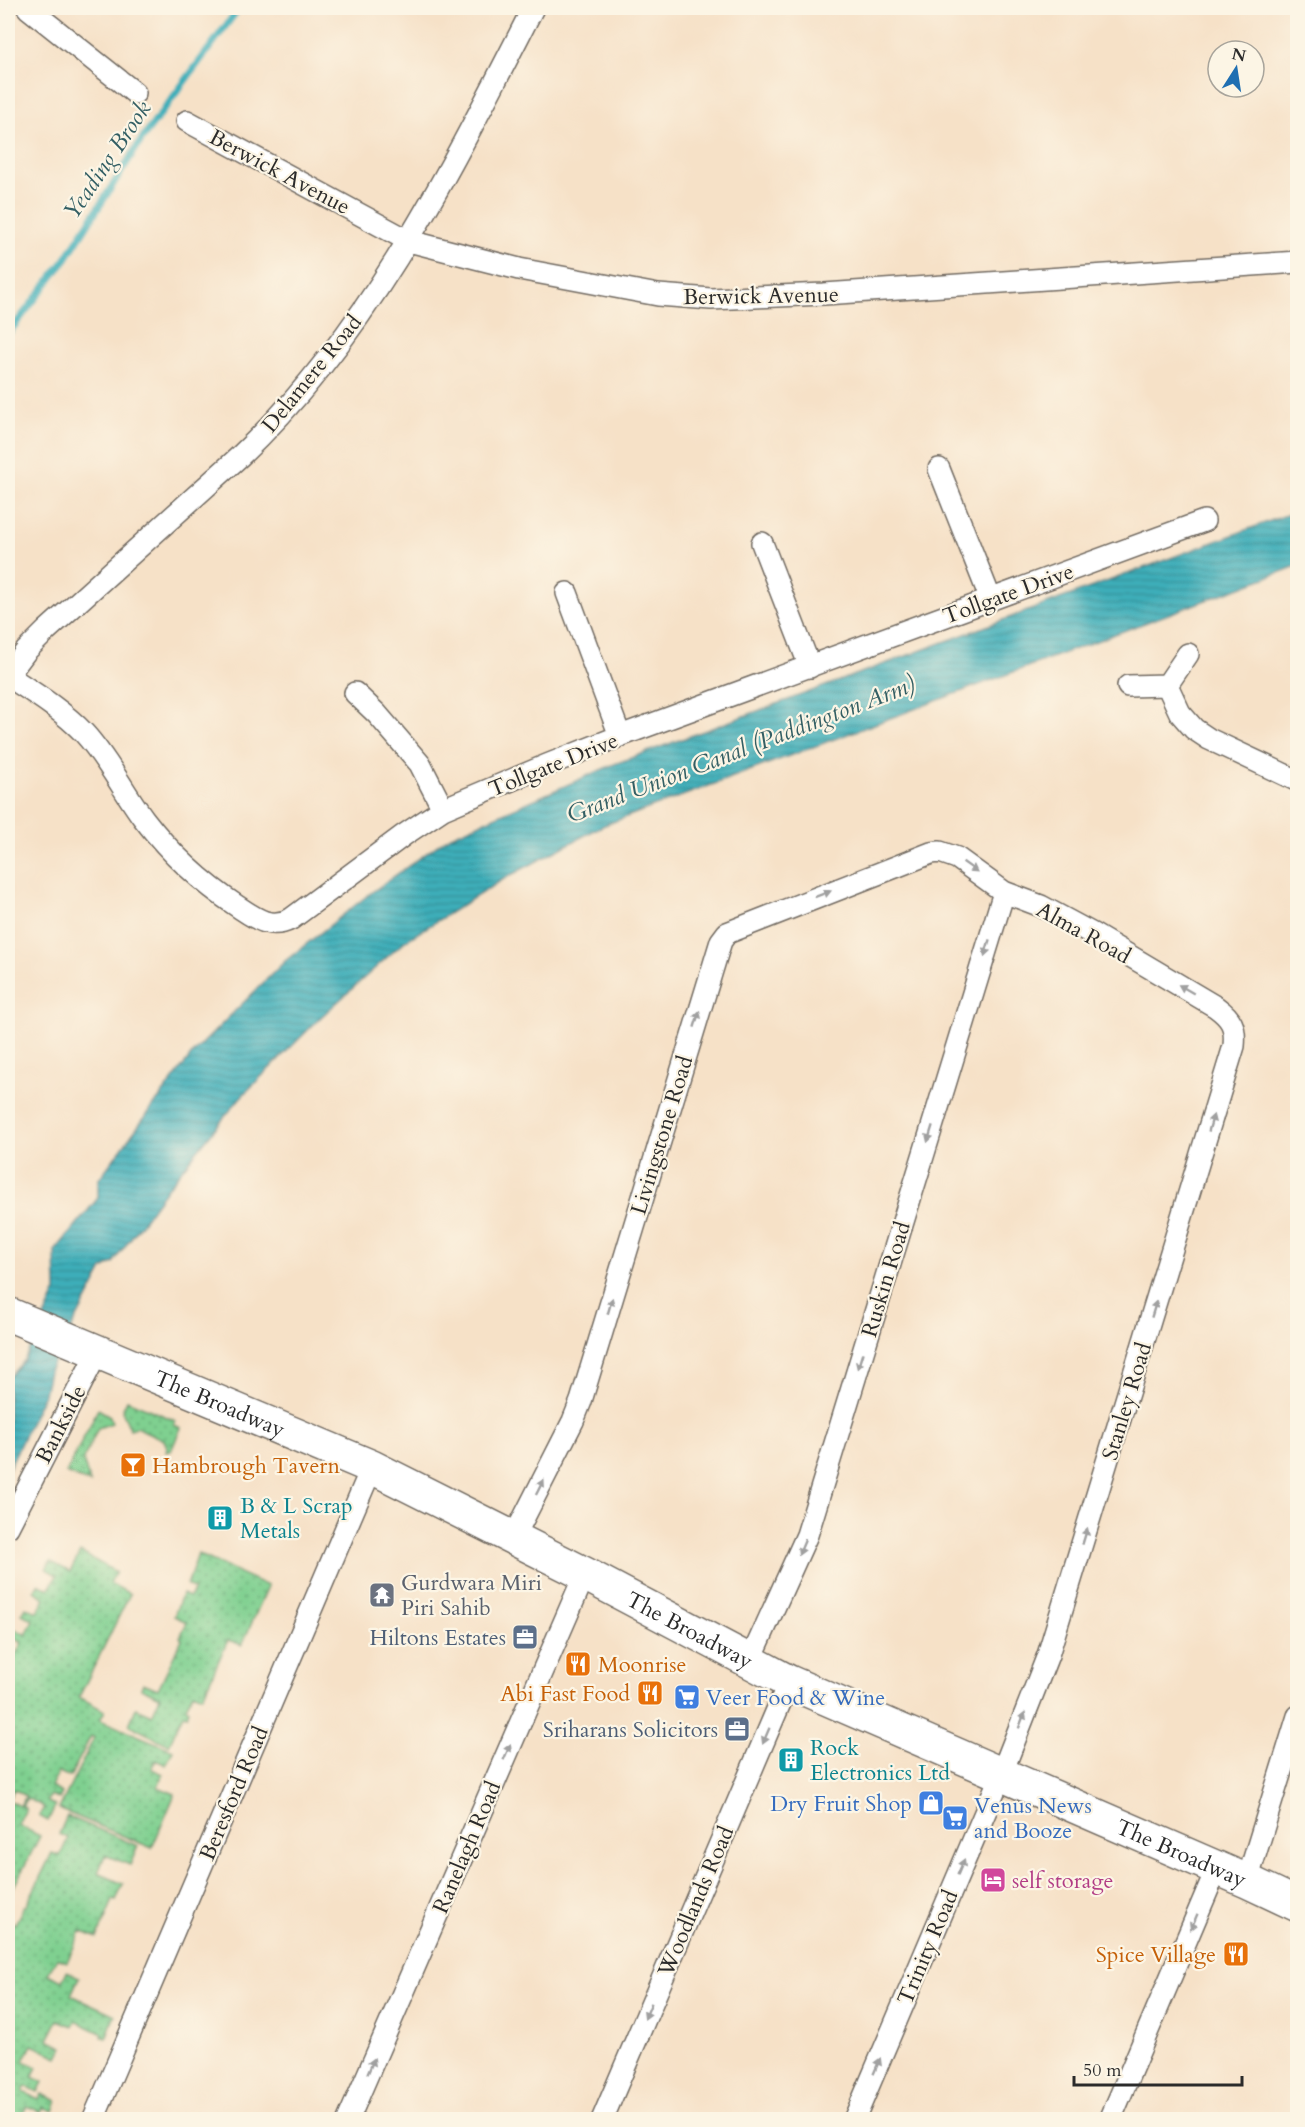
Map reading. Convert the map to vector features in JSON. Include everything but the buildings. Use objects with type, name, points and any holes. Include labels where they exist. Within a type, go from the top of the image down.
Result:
[{"type":"main road","name":"The Broadway","points":[[16,1318],[372,1467],[585,1574],[789,1682],[1298,1905]]},
{"type":"street","points":[[28,8],[135,93]]},
{"type":"street","name":"Delamere Road","points":[[8,675],[26,651],[47,630],[158,532],[269,429],[295,400],[370,299],[409,241],[533,8]]},
{"type":"street","name":"Berwick Avenue","points":[[187,121],[409,241],[519,269],[658,295],[711,299],[882,291],[1298,262]]},
{"type":"street","points":[[939,469],[991,600]]},
{"type":"street","name":"Tollgate Drive","points":[[8,675],[45,700],[84,733],[144,819],[197,877],[249,914],[269,924],[284,923],[443,809],[620,736],[1204,521]]},
{"type":"street","points":[[762,543],[810,667]]},
{"type":"street","points":[[567,593],[620,736]]},
{"type":"street","points":[[1167,685],[1188,654]]},
{"type":"street","points":[[1128,686],[1167,685]]},
{"type":"street","points":[[1167,685],[1180,713],[1194,729],[1209,739],[1298,781]]},
{"type":"street","points":[[355,693],[377,714],[420,764],[443,809]]},
{"type":"street","name":"Alma Road","points":[[931,853],[947,854],[957,858],[1004,892],[1041,906],[1093,934],[1216,1007],[1233,1023]]},
{"type":"street","name":"Livingstone Road","points":[[513,1539],[577,1411],[721,941],[732,929],[931,853]]},
{"type":"street","name":"Ruskin Road","points":[[750,1661],[807,1535],[1004,892]]},
{"type":"street","name":"Stanley Road","points":[[1001,1775],[1048,1655],[1064,1606],[1234,1046],[1233,1023]]},
{"type":"street","name":"Bankside","points":[[8,1527],[91,1350]]},
{"type":"street","name":"Beresford Road","points":[[93,2120],[372,1467]]},
{"type":"street","name":"Ranelagh Road","points":[[348,2120],[585,1574]]},
{"type":"street","name":"Woodlands Road","points":[[602,2120],[789,1682]]},
{"type":"street","points":[[1247,1881],[1298,1716]]},
{"type":"street","name":"Trinity Road","points":[[854,2120],[1001,1775]]},
{"type":"street","points":[[1110,2120],[1217,1868]]},
{"type":"green space","points":[[127,1400],[176,1421],[174,1425],[181,1428],[171,1451],[166,1451],[164,1440],[136,1427],[130,1429],[122,1411]]},
{"type":"green space","points":[[98,1409],[110,1416],[112,1423],[98,1428],[83,1460],[90,1483],[66,1473]]},
{"type":"green space","points":[[80,1552],[116,1572],[110,1583],[130,1594],[79,1697],[105,1711],[100,1720],[173,1750],[166,1765],[156,1760],[152,1769],[163,1774],[158,1787],[175,1794],[152,1848],[59,1809],[94,1738],[91,1736],[70,1777],[59,1772],[51,1787],[62,1793],[59,1799],[51,1795],[47,1801],[55,1806],[48,1821],[39,1816],[44,1807],[27,1798],[22,1806],[26,1809],[18,1825],[40,1836],[8,1898],[8,1800],[8,1654],[14,1657],[22,1643],[11,1637],[15,1629],[26,1635],[33,1620],[22,1614],[26,1607],[37,1612],[45,1598],[34,1591],[38,1584],[49,1589],[57,1575],[46,1569],[50,1561],[70,1572]],"holes":[[[14,1789],[26,1796],[20,1806],[8,1800]]]},
{"type":"green space","points":[[198,1554],[268,1586],[242,1645],[228,1640],[203,1696],[193,1692],[186,1708],[189,1710],[187,1715],[183,1714],[169,1745],[129,1725],[136,1708],[152,1715],[160,1697],[141,1688],[143,1683],[158,1689],[182,1639],[180,1637],[187,1622],[174,1616],[182,1594],[190,1597],[194,1589],[187,1585]]},
{"type":"green space","points":[[67,1816],[138,1846],[130,1865],[105,1855],[98,1873],[123,1884],[116,1901],[113,1900],[97,1938],[81,1931],[67,1962],[57,1958],[48,1974],[62,1981],[67,1971],[79,1977],[71,1995],[115,2015],[106,2038],[102,2037],[103,2034],[76,2021],[73,2026],[58,2020],[48,2040],[63,2047],[58,2057],[32,2045],[24,2061],[37,2067],[32,2077],[43,2082],[38,2092],[26,2086],[23,2092],[39,2099],[42,2094],[57,2101],[53,2111],[43,2107],[41,2112],[27,2106],[20,2119],[8,2119],[8,1921],[15,1924],[52,1853],[60,1856],[68,1838],[59,1834]]},
{"type":"water","name":"Grand Union Canal (Paddington Arm)","points":[[1297,511],[1297,566],[602,826],[502,880],[405,941],[322,1016],[240,1098],[167,1188],[113,1263],[103,1269],[49,1371],[44,1394],[8,1470],[8,1378],[24,1361],[56,1291],[55,1251],[98,1198],[98,1180],[193,1053],[285,961],[368,895],[449,837],[612,765]]},
{"type":"waterway","name":"Yeading Brook","points":[[8,334],[65,260],[142,139],[239,8]]},
{"type":"place","name":"Hambrough Tavern","points":[[133,1465]]},
{"type":"place","name":"B & L Scrap Metals","points":[[220,1518]]},
{"type":"place","name":"Gurdwara Miri Piri Sahib","points":[[382,1595]]},
{"type":"place","name":"Hiltons Estates","points":[[525,1637]]},
{"type":"place","name":"Moonrise","points":[[578,1664]]},
{"type":"place","name":"Abi Fast Food","points":[[650,1693]]},
{"type":"place","name":"Veer Food & Wine","points":[[687,1697]]},
{"type":"place","name":"Sriharans Solicitors","points":[[737,1729]]},
{"type":"place","name":"Rock Electronics Ltd","points":[[791,1760]]},
{"type":"place","name":"Dry Fruit Shop","points":[[931,1803]]},
{"type":"place","name":"Venus News and Booze","points":[[955,1818]]},
{"type":"place","name":"self storage","points":[[993,1880]]},
{"type":"place","name":"Spice Village","points":[[1236,1954]]}]
